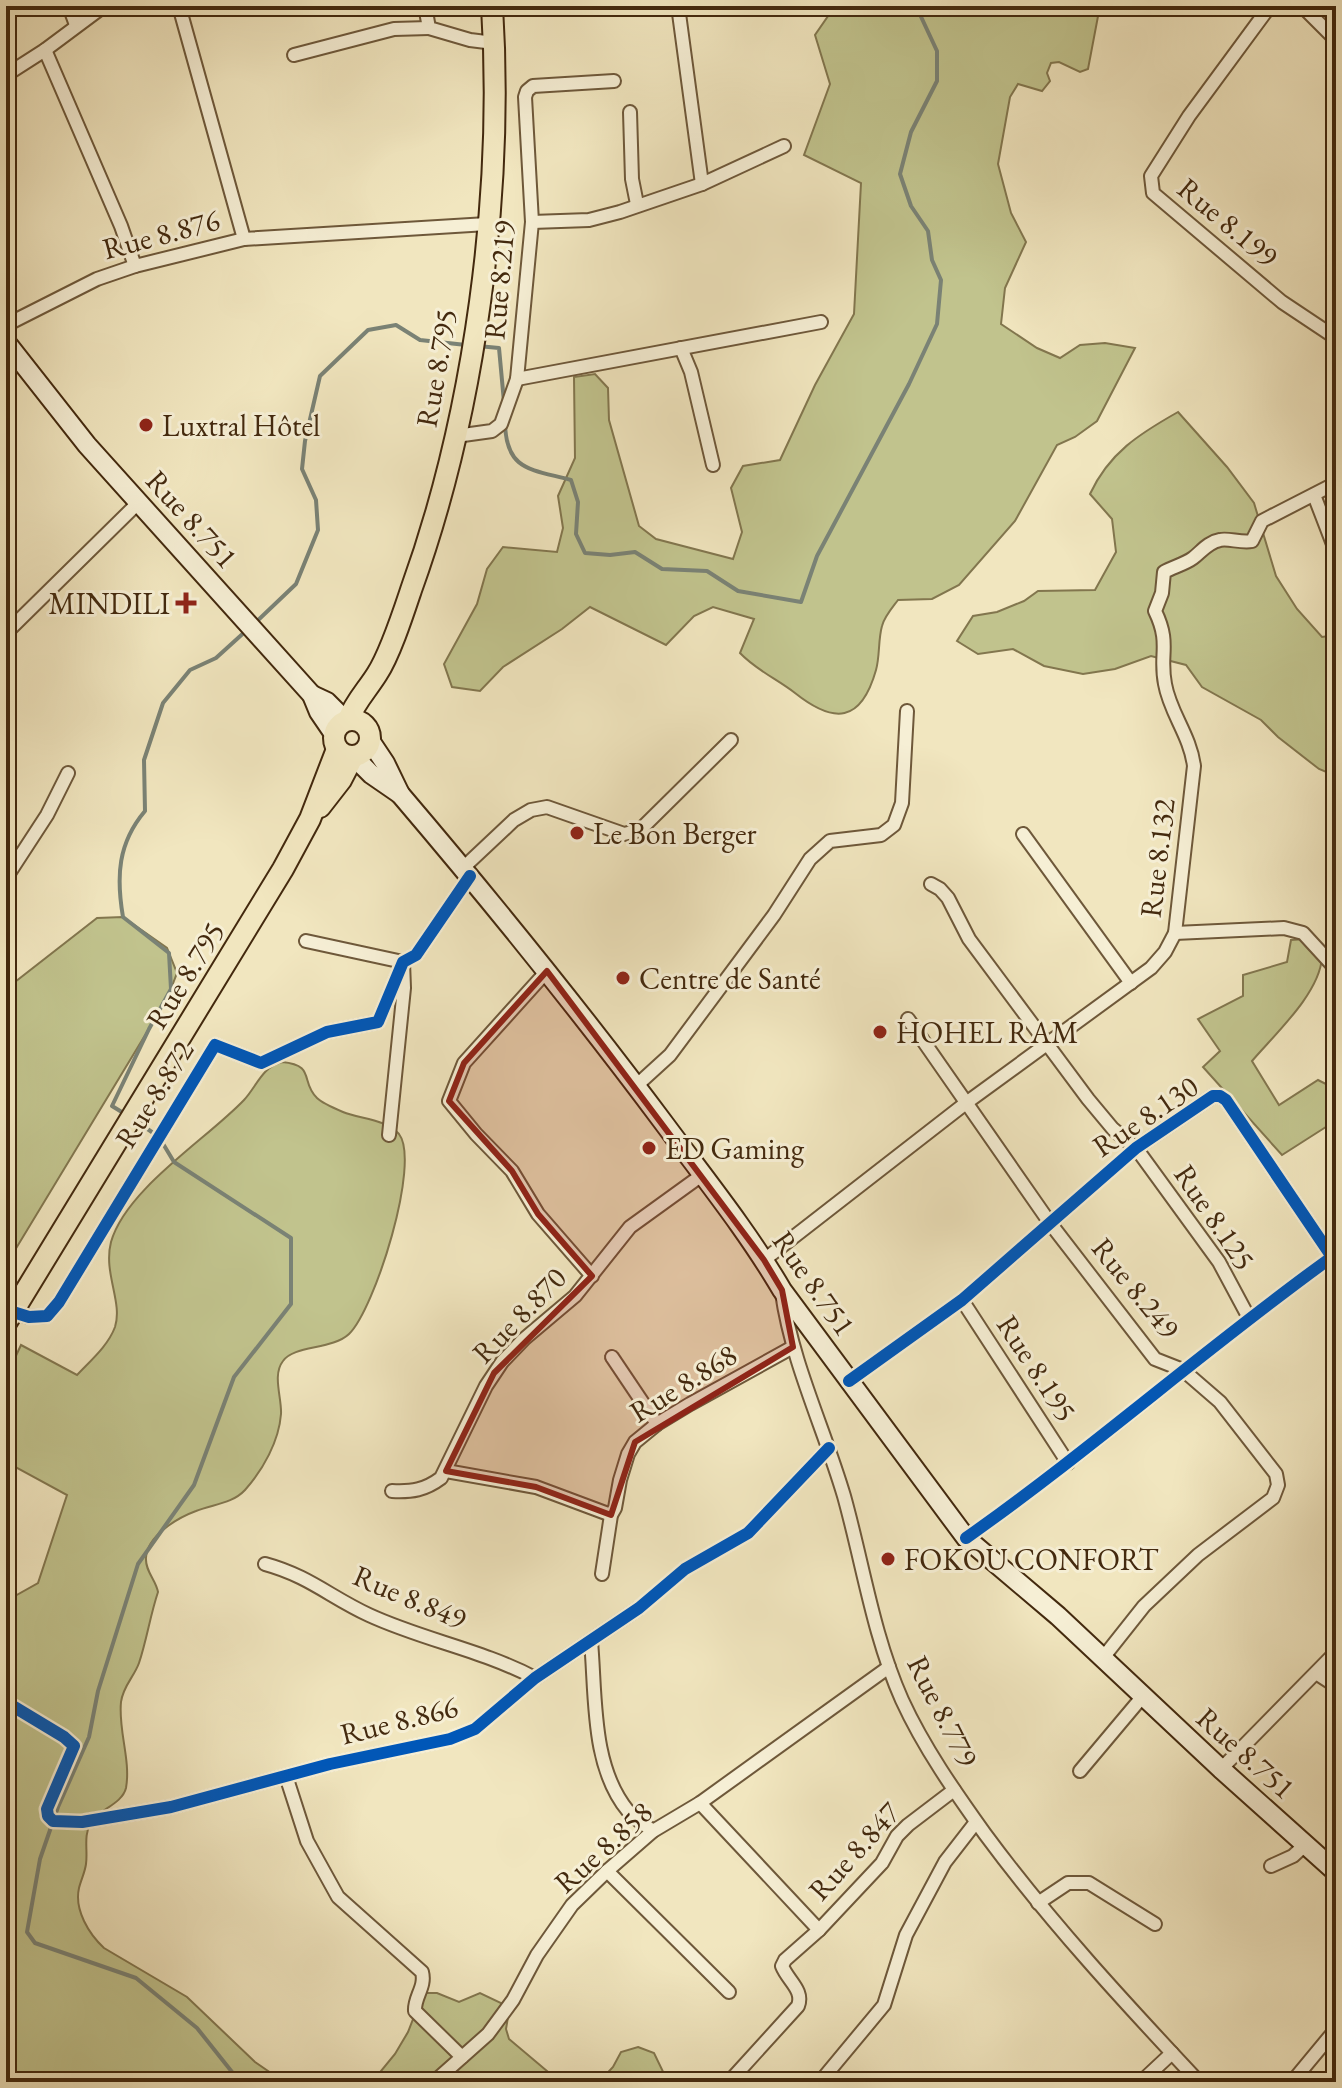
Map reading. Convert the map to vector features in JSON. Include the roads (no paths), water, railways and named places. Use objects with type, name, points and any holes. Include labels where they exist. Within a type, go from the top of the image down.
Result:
[{"type":"highway","name":"Rue 8.795","points":[[9,1318],[239,945],[310,819],[346,740],[360,696],[378,673],[420,562],[456,436],[478,306],[493,145],[492,6]]},
{"type":"highway","points":[[370,735],[363,723],[346,740],[365,752],[370,735],[378,673]]},
{"type":"main road","name":"Rue 8.751","points":[[6,342],[87,445],[312,695],[319,712],[346,740],[371,774],[400,794],[547,971],[702,1175],[782,1290],[966,1538],[1058,1616],[1336,1872]]},
{"type":"main road","points":[[370,735],[400,794]]},
{"type":"street","points":[[69,6],[76,25]]},
{"type":"street","points":[[6,75],[104,6]]},
{"type":"street","name":"Rue 8.876","points":[[6,325],[97,279],[135,266],[244,239],[179,6]]},
{"type":"street","points":[[425,6],[429,28]]},
{"type":"street","points":[[678,6],[702,184]]},
{"type":"street","name":"Rue 8.199","points":[[1270,6],[1189,116],[1151,176],[1150,185],[1153,193],[1282,302],[1336,338]]},
{"type":"street","points":[[1302,6],[1336,40]]},
{"type":"street","points":[[294,55],[394,29],[429,28],[470,40],[494,43]]},
{"type":"street","points":[[45,50],[121,226],[135,266]]},
{"type":"street","name":"Rue 8.219","points":[[456,436],[492,431],[501,424],[517,379],[532,222],[527,91],[533,86],[614,81]]},
{"type":"street","points":[[630,112],[632,179],[637,204]]},
{"type":"street","points":[[532,222],[589,220],[620,212],[702,184],[784,146]]},
{"type":"street","points":[[244,239],[487,224]]},
{"type":"street","points":[[517,379],[821,322]]},
{"type":"street","points":[[681,348],[691,372],[713,465]]},
{"type":"street","name":"Rue 8.132","points":[[764,1260],[966,1103],[1151,968],[1165,952],[1175,933],[1194,766],[1192,747],[1165,685],[1165,631],[1155,611],[1162,593],[1164,572],[1192,559],[1201,549],[1220,540],[1239,543],[1252,541],[1262,521],[1336,483]]},
{"type":"street","points":[[1314,495],[1336,552]]},
{"type":"street","points":[[6,633],[139,502]]},
{"type":"street","points":[[636,1086],[670,1055],[774,915],[810,859],[830,841],[881,835],[894,825],[902,803],[907,711]]},
{"type":"street","name":"Rue 8.872","points":[[9,1318],[47,1316],[59,1302],[215,1045],[261,1063],[327,1032],[378,1022],[403,962],[416,955],[466,872],[514,820],[547,807],[624,834],[640,830],[731,740]]},
{"type":"street","points":[[6,878],[47,815],[68,773]]},
{"type":"street","points":[[1023,834],[1131,983]]},
{"type":"street","name":"Rue 8.125","points":[[931,884],[948,898],[969,939],[1113,1129],[1136,1148],[1219,1262],[1249,1318]]},
{"type":"street","points":[[1175,933],[1284,928],[1303,933],[1336,969]]},
{"type":"street","points":[[306,941],[403,962],[404,988],[389,1135]]},
{"type":"street","points":[[547,971],[464,1063],[449,1101],[512,1171],[538,1214],[592,1276]]},
{"type":"street","name":"Rue 8.249","points":[[908,1019],[1050,1223],[1155,1359],[1183,1370],[1220,1402],[1276,1474],[1278,1485],[1273,1498],[1198,1555],[1144,1606],[1102,1659]]},
{"type":"street","name":"Rue 8.130","points":[[849,1381],[962,1300],[1136,1148],[1213,1096],[1226,1100],[1334,1256],[1249,1318],[1068,1463],[966,1538]]},
{"type":"street","name":"Rue 8.870","points":[[446,1471],[494,1373],[524,1339],[575,1296],[630,1227],[702,1175]]},
{"type":"street","name":"Rue 8.779","points":[[782,1290],[793,1347],[829,1448],[889,1667],[903,1701],[954,1790],[1038,1903],[1199,2082]]},
{"type":"street","name":"Rue 8.195","points":[[962,1300],[1068,1463]]},
{"type":"street","name":"Rue 8.868","points":[[602,1574],[611,1515],[628,1454],[635,1442],[657,1424],[793,1347]]},
{"type":"street","points":[[612,1357],[657,1424]]},
{"type":"street","name":"Rue 8.866","points":[[6,1702],[74,1746],[47,1809],[53,1821],[82,1822],[171,1807],[286,1776],[450,1739],[475,1729],[535,1678],[639,1608],[685,1569],[748,1533],[829,1448]]},
{"type":"street","points":[[392,1491],[410,1492],[429,1488],[446,1471],[536,1487],[611,1515]]},
{"type":"street","name":"Rue 8.849","points":[[265,1564],[303,1576],[371,1616],[486,1656],[535,1678]]},
{"type":"street","points":[[591,1641],[603,1758],[618,1797],[631,1814],[653,1831]]},
{"type":"street","points":[[1221,1769],[1336,1652]]},
{"type":"street","name":"Rue 8.858","points":[[434,2082],[488,2034],[572,1905],[607,1871],[653,1831],[700,1803],[889,1667]]},
{"type":"street","points":[[1316,1673],[1336,1686]]},
{"type":"street","points":[[1080,1771],[1143,1696]]},
{"type":"street","points":[[286,1776],[307,1841],[338,1897],[422,1972],[424,1978],[414,2004],[415,2011],[462,2057]]},
{"type":"street","name":"Rue 8.847","points":[[700,1803],[819,1930],[882,1863],[897,1836],[954,1790]]},
{"type":"street","points":[[820,2082],[884,2005],[906,1935],[945,1862],[976,1822]]},
{"type":"street","points":[[1271,1866],[1293,1856],[1306,1844]]},
{"type":"street","points":[[607,1871],[729,1992]]},
{"type":"street","points":[[1038,1903],[1068,1883],[1089,1883],[1155,1924]]},
{"type":"street","points":[[729,2082],[798,2006],[801,1998],[799,1992],[782,1966],[819,1930]]},
{"type":"street","points":[[1292,2082],[1336,2029]]},
{"type":"street","points":[[1141,2082],[1172,2053]]},
{"type":"waterway","points":[[505,423],[506,439],[516,459],[533,470],[571,480],[578,502],[576,534],[585,553],[610,555],[635,552],[662,569],[707,571],[738,591],[801,602],[817,556],[909,384],[937,324],[941,280],[932,260],[928,231],[911,206],[900,174],[911,132],[937,81],[937,51],[916,6]]},
{"type":"waterway","points":[[255,623],[296,584],[318,530],[316,500],[302,469],[320,376],[368,330],[396,325],[420,340],[466,345]]},
{"type":"waterway","points":[[478,346],[499,348],[504,402]]},
{"type":"waterway","points":[[125,1114],[112,1106],[171,989],[169,953],[123,917],[121,902],[120,874],[124,848],[145,811],[144,760],[163,703],[190,670],[216,658],[248,629]]},
{"type":"waterway","points":[[136,1121],[159,1137],[174,1162],[291,1238],[291,1304],[234,1377],[194,1485],[138,1564],[98,1691],[89,1737],[58,1807],[40,1859],[27,1932],[35,1943],[136,1978],[197,2028],[240,2082]]},
{"type":"place","name":"Luxtral Hôtel","points":[[146,425]]},
{"type":"place","name":"MINDILI","points":[[186,603]]},
{"type":"place","name":"Le Bon Berger","points":[[577,833]]},
{"type":"place","name":"Centre de Santé","points":[[623,978]]},
{"type":"place","name":"HOHEL RAM","points":[[880,1032]]},
{"type":"place","name":"ED Gaming","points":[[649,1148]]},
{"type":"place","name":"FOKOU CONFORT","points":[[888,1559]]}]
